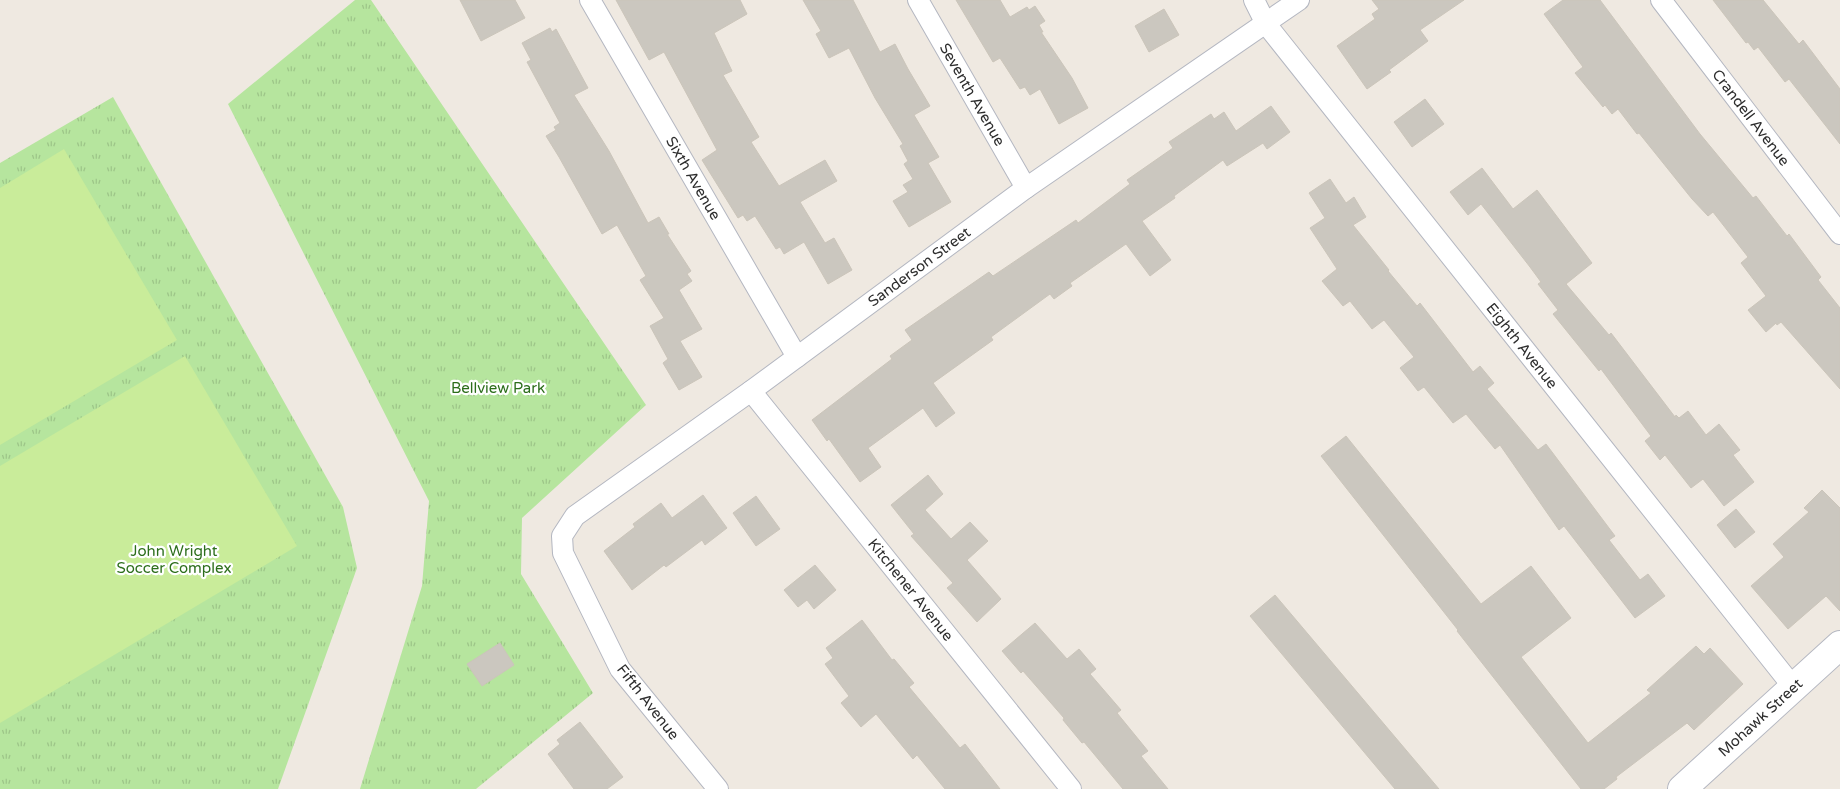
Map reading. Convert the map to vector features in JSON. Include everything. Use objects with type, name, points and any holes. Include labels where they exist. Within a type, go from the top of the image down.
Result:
[{"type":"street","name":"Sixth Avenue","points":[[590,0],[797,357]]},
{"type":"street","name":"Seventh Avenue","points":[[918,0],[1026,188]]},
{"type":"street","name":"Eighth Avenue","points":[[1254,0],[1266,24],[1794,688]]},
{"type":"street","name":"Sanderson Street","points":[[563,553],[562,536],[575,516],[751,392],[1026,188],[1299,0]]},
{"type":"street","name":"Crandell Avenue","points":[[1661,0],[1840,234]]},
{"type":"street","name":"Kitchener Avenue","points":[[751,392],[1071,789]]},
{"type":"street","name":"Fifth Avenue","points":[[563,553],[620,670],[718,789]]},
{"type":"street","name":"Mohawk Street","points":[[1682,789],[1840,645]]},
{"type":"green space","name":"Bellview Park","points":[[355,0],[371,0],[646,405],[522,518],[521,574],[593,693],[476,789],[360,789],[422,586],[429,501],[228,104]]},
{"type":"green space","name":"John Wright Soccer Complex","points":[[113,97],[343,507],[357,568],[278,789],[0,789],[0,163]]},
{"type":"green space","points":[[64,149],[177,340],[0,445],[0,188]]},
{"type":"green space","points":[[185,356],[297,546],[0,723],[0,466]]},
{"type":"building","points":[[460,0],[515,0],[525,18],[481,41]]},
{"type":"building","points":[[616,0],[740,0],[747,14],[714,33],[732,71],[723,75],[759,137],[751,142],[779,186],[825,160],[837,181],[800,202],[825,243],[834,238],[852,270],[828,284],[804,242],[784,254],[780,247],[776,249],[755,216],[747,221],[743,215],[738,218],[702,160],[717,150],[664,52],[649,60]]},
{"type":"building","points":[[803,0],[853,0],[880,52],[895,44],[930,106],[914,115],[939,157],[928,163],[951,202],[909,227],[893,201],[908,192],[903,185],[913,179],[904,164],[908,161],[900,146],[903,144],[875,98],[849,48],[829,58],[816,34],[821,31]]},
{"type":"building","points":[[956,0],[1000,0],[1010,17],[1027,7],[1029,10],[1035,6],[1045,21],[1039,25],[1043,32],[1041,32],[1072,78],[1088,108],[1059,124],[1040,89],[1030,95],[1025,87],[1020,89],[1000,58],[993,62]]},
{"type":"building","points":[[1372,0],[1464,0],[1420,30],[1428,41],[1367,89],[1337,46],[1375,19],[1372,14],[1379,9]]},
{"type":"building","points":[[1563,0],[1600,0],[1700,134],[1753,198],[1756,196],[1787,236],[1789,234],[1821,277],[1818,280],[1840,308],[1840,389],[1781,322],[1777,325],[1776,323],[1766,332],[1748,310],[1766,296],[1741,263],[1748,257],[1713,212],[1708,216],[1692,199],[1618,109],[1612,114],[1605,105],[1603,107],[1575,73],[1583,67],[1544,14]]},
{"type":"building","points":[[1713,0],[1763,0],[1799,44],[1803,40],[1840,89],[1840,144],[1789,79],[1785,82],[1758,47],[1754,50],[1748,42],[1746,43]]},
{"type":"building","points":[[1164,9],[1179,35],[1149,52],[1135,26]]},
{"type":"building","points":[[550,28],[552,32],[556,29],[588,88],[574,95],[609,151],[648,223],[659,217],[669,234],[667,234],[691,271],[687,274],[692,281],[679,290],[702,329],[680,341],[702,377],[679,390],[663,363],[668,359],[650,326],[664,318],[640,280],[646,276],[617,225],[602,234],[546,136],[556,130],[554,127],[560,123],[527,62],[531,60],[522,43]]},
{"type":"building","points":[[1425,99],[1444,124],[1412,147],[1394,122]]},
{"type":"building","points":[[1271,106],[1290,132],[1267,149],[1263,143],[1227,166],[1223,160],[1142,221],[1171,260],[1150,276],[1126,244],[1070,283],[1072,286],[1054,299],[1050,294],[991,337],[993,340],[933,383],[955,413],[936,427],[923,408],[868,448],[881,467],[860,482],[829,439],[827,441],[812,420],[892,359],[890,356],[912,340],[905,330],[989,272],[993,276],[1076,220],[1078,223],[1130,184],[1127,180],[1173,148],[1169,142],[1211,114],[1214,119],[1224,112],[1236,131]]},
{"type":"building","points":[[1482,168],[1513,209],[1537,190],[1592,263],[1566,284],[1609,335],[1611,333],[1675,417],[1676,415],[1679,418],[1688,411],[1706,435],[1719,424],[1740,450],[1733,455],[1754,482],[1724,506],[1703,479],[1691,488],[1665,455],[1660,460],[1645,441],[1651,436],[1601,369],[1599,371],[1553,314],[1558,310],[1538,284],[1541,282],[1481,204],[1468,215],[1450,192]]},
{"type":"building","points":[[1330,179],[1346,203],[1354,197],[1366,217],[1353,225],[1388,271],[1417,306],[1420,303],[1473,372],[1480,366],[1494,383],[1487,389],[1538,450],[1546,444],[1615,536],[1609,540],[1640,580],[1648,574],[1665,596],[1635,618],[1564,526],[1559,530],[1500,445],[1495,449],[1466,414],[1453,423],[1424,387],[1418,391],[1400,368],[1414,357],[1384,320],[1372,329],[1350,301],[1343,306],[1322,281],[1337,269],[1310,228],[1325,218],[1309,193]]},
{"type":"building","points":[[1346,436],[1481,604],[1531,566],[1571,618],[1521,657],[1588,743],[1651,693],[1647,690],[1696,646],[1704,654],[1710,648],[1743,684],[1694,730],[1687,723],[1616,777],[1617,779],[1604,789],[1581,789],[1321,456]]},
{"type":"building","points":[[928,475],[943,494],[925,510],[951,539],[970,522],[988,541],[967,560],[1001,599],[977,622],[947,588],[953,583],[911,536],[914,534],[891,505]]},
{"type":"building","points":[[1822,490],[1840,508],[1840,611],[1826,596],[1788,629],[1751,586],[1784,557],[1773,544],[1809,512],[1804,508]]},
{"type":"building","points":[[703,495],[727,528],[705,545],[702,540],[666,567],[664,565],[632,590],[604,551],[635,527],[633,524],[661,503],[672,518]]},
{"type":"building","points":[[756,496],[780,529],[756,546],[733,513]]},
{"type":"building","points":[[1736,509],[1755,532],[1735,548],[1717,525]]},
{"type":"building","points":[[815,565],[836,590],[814,609],[807,600],[798,607],[784,590]]},
{"type":"building","points":[[1275,595],[1439,789],[1395,789],[1250,616]]},
{"type":"building","points":[[862,620],[892,660],[894,659],[914,683],[909,687],[960,748],[965,744],[1000,789],[945,789],[917,755],[913,759],[876,714],[861,727],[841,703],[849,696],[825,664],[833,658],[826,648]]},
{"type":"building","points":[[1035,623],[1067,659],[1079,649],[1096,669],[1090,674],[1121,710],[1117,713],[1148,751],[1141,756],[1168,789],[1123,789],[1084,742],[1082,743],[1063,720],[1064,718],[1023,671],[1021,673],[1002,651]]},
{"type":"building","points":[[500,643],[514,665],[482,686],[467,664]]},
{"type":"building","points":[[580,722],[623,777],[607,789],[574,789],[548,754],[560,744],[557,740]]}]
